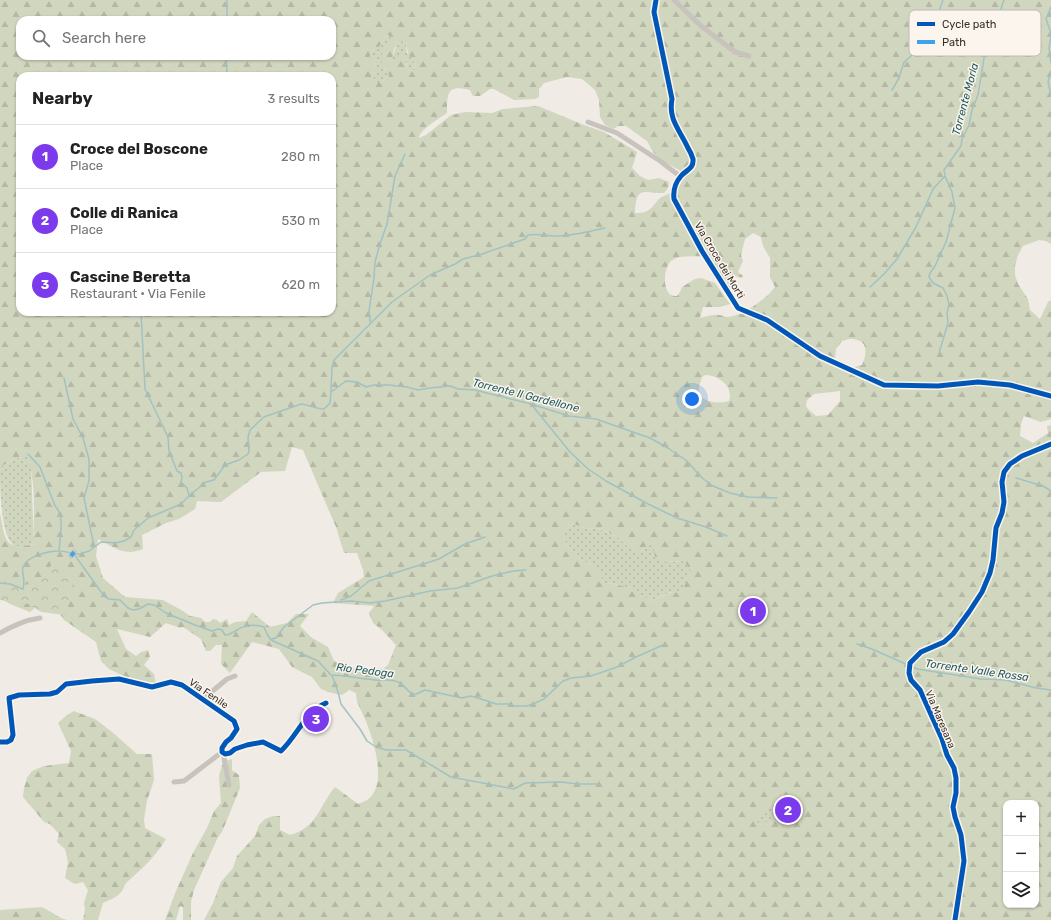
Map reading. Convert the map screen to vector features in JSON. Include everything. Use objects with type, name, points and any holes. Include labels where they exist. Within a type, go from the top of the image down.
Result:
[{"type":"street","name":"Via Croce dei Morti","points":[[656,0],[654,12],[672,99],[670,109],[675,124],[685,140],[693,158],[692,165],[689,170],[681,176],[675,186],[673,193],[674,200],[702,251],[738,308],[767,320],[820,356],[884,385],[938,386],[978,382],[1010,385],[1051,396]]},
{"type":"street","points":[[674,0],[701,26],[735,52],[749,56]]},
{"type":"street","points":[[588,122],[617,133],[681,176]]},
{"type":"street","name":"Via Maresana","points":[[955,920],[964,861],[962,835],[953,807],[956,793],[956,778],[954,768],[947,755],[942,739],[920,690],[911,680],[909,673],[910,663],[921,652],[944,642],[953,634],[982,592],[990,573],[993,560],[996,528],[1002,513],[1004,502],[1002,482],[1004,472],[1010,464],[1022,456],[1051,444]]},
{"type":"street","points":[[0,633],[15,625],[31,619],[40,618]]},
{"type":"street","points":[[203,699],[227,679],[235,676]]},
{"type":"street","name":"Via Fenile","points":[[0,742],[7,742],[11,740],[13,735],[9,698],[19,695],[50,694],[57,692],[66,684],[119,678],[152,687],[171,682],[182,685],[234,721],[237,729],[222,748],[223,753]]},
{"type":"street","points":[[174,782],[184,781],[223,753],[230,753],[235,748],[263,742],[281,751],[309,715],[326,703]]},
{"type":"street","points":[[223,753],[229,785]]},
{"type":"green space","points":[[0,0],[1051,0],[1051,244],[1046,241],[1039,240],[1023,246],[1018,255],[1015,266],[1015,275],[1018,284],[1028,299],[1030,310],[1040,319],[1048,302],[1051,300],[1051,419],[1041,422],[1024,416],[1021,424],[1020,436],[1033,443],[1048,433],[1047,426],[1051,425],[1051,920],[204,920],[213,903],[221,882],[233,868],[237,856],[255,836],[259,825],[265,819],[273,816],[280,816],[280,830],[290,835],[299,832],[312,822],[335,787],[358,804],[367,800],[373,794],[378,777],[378,767],[374,746],[358,703],[356,693],[349,690],[342,695],[321,689],[312,677],[292,667],[279,649],[252,642],[230,673],[221,664],[222,645],[216,645],[210,651],[206,651],[201,639],[183,627],[179,628],[166,623],[150,637],[117,629],[126,649],[136,656],[141,652],[148,650],[150,657],[144,665],[154,674],[156,684],[136,682],[109,669],[101,661],[96,642],[64,620],[60,614],[38,605],[30,612],[10,604],[0,598],[0,513],[5,535],[11,544],[16,546],[24,546],[34,544],[34,500],[32,478],[27,457],[16,458],[0,467]],"holes":[[[388,35],[391,38],[383,51],[381,58],[389,76],[382,82],[377,82],[372,77],[376,65],[374,60],[370,58],[372,51],[379,47],[385,36]],[[403,41],[406,44],[409,56],[414,59],[415,70],[407,70],[406,60],[403,54],[397,61],[392,60],[394,49],[399,42]],[[567,77],[582,79],[595,90],[599,100],[600,117],[605,125],[613,129],[618,126],[626,126],[647,141],[653,152],[661,160],[681,171],[677,184],[677,190],[659,199],[652,208],[647,211],[635,213],[639,194],[642,192],[664,193],[668,188],[669,182],[659,178],[648,180],[640,176],[632,168],[637,152],[604,132],[538,106],[503,109],[492,113],[465,112],[451,115],[426,135],[419,138],[422,131],[447,113],[448,95],[453,89],[462,88],[470,90],[473,96],[480,96],[490,89],[494,89],[514,100],[535,99],[539,97],[539,89],[544,83]],[[753,233],[761,237],[763,246],[770,258],[770,277],[775,287],[760,302],[734,316],[725,317],[720,315],[712,315],[700,318],[703,307],[720,307],[730,304],[715,283],[701,278],[695,279],[682,287],[677,296],[668,292],[666,288],[665,276],[666,270],[671,261],[678,257],[705,256],[721,279],[733,292],[736,287],[732,280],[733,275],[741,278],[743,276],[738,272],[743,261],[741,255],[745,239]],[[855,339],[863,343],[866,351],[862,365],[851,368],[835,360],[836,349],[842,341]],[[705,375],[715,377],[724,382],[729,391],[729,401],[717,403],[706,400],[699,395],[699,386],[702,377]],[[840,391],[840,401],[828,415],[816,416],[806,406],[807,400],[814,394]],[[292,447],[303,450],[336,527],[344,553],[357,553],[364,577],[338,593],[333,603],[374,606],[369,613],[373,623],[396,645],[388,665],[383,669],[377,668],[371,672],[359,667],[355,668],[334,661],[328,647],[312,638],[300,626],[309,614],[296,614],[287,623],[270,627],[252,612],[246,621],[235,622],[229,625],[227,619],[220,623],[213,619],[210,622],[207,622],[201,618],[190,616],[163,600],[125,597],[103,578],[96,556],[98,539],[119,550],[130,552],[143,549],[142,535],[166,523],[179,519],[195,509],[197,501],[221,502],[261,472],[285,471]],[[573,524],[588,529],[599,528],[619,538],[627,546],[641,551],[653,542],[655,558],[663,562],[684,561],[690,570],[682,593],[672,592],[651,601],[639,593],[620,585],[599,583],[604,575],[593,565],[581,560],[563,539],[563,529]],[[747,600],[762,601],[765,607],[756,621],[749,619],[740,609],[743,602]],[[787,794],[792,798],[778,820],[770,823],[767,821],[762,825],[758,824],[757,820],[766,808]]]},
{"type":"green space","points":[[388,35],[391,38],[384,68],[388,72],[389,76],[382,82],[377,82],[372,77],[376,65],[374,60],[370,59],[371,54],[373,49],[379,46],[385,36]]},
{"type":"green space","points":[[403,41],[406,44],[407,53],[414,59],[415,70],[407,70],[407,63],[391,60],[397,44]]},
{"type":"green space","points":[[27,456],[31,467],[34,544],[18,547],[11,542],[4,524],[0,467],[16,458]]},
{"type":"green space","points":[[573,524],[588,529],[598,528],[619,538],[627,546],[641,551],[653,542],[663,562],[684,561],[691,570],[682,593],[671,592],[651,601],[620,585],[599,583],[593,565],[581,560],[563,539],[563,529]]},
{"type":"green space","points":[[53,564],[63,565],[69,569],[72,575],[72,591],[66,615],[41,612],[29,604],[0,600],[0,582],[22,584],[33,583],[42,578],[49,567]]},
{"type":"green space","points":[[747,600],[762,601],[765,607],[756,621],[749,619],[740,609],[743,602]]},
{"type":"green space","points":[[74,711],[95,719],[137,754],[152,754],[154,780],[147,801],[144,819],[145,828],[166,839],[158,851],[138,873],[126,883],[123,890],[118,895],[103,903],[98,920],[83,920],[85,909],[84,903],[88,890],[83,882],[75,884],[65,878],[68,862],[65,849],[57,842],[59,834],[50,824],[44,822],[23,797],[27,778],[32,771],[44,766],[69,763],[71,751],[58,723]]},
{"type":"green space","points":[[232,759],[232,770],[239,775],[240,788],[222,832],[218,837],[194,890],[191,902],[191,920],[183,920],[183,907],[180,906],[176,920],[165,920],[193,853],[207,828],[214,811],[221,803],[219,776],[223,762]]},
{"type":"green space","points":[[787,793],[792,798],[778,820],[770,823],[767,822],[762,825],[758,824],[756,820],[762,812]]},
{"type":"green space","points":[[42,907],[67,920],[0,920],[0,910]]},
{"type":"waterway","points":[[227,0],[227,16]]},
{"type":"waterway","points":[[939,10],[943,0]]},
{"type":"waterway","name":"Torrente Morla","points":[[1001,10],[1004,0]]},
{"type":"waterway","points":[[1051,7],[1046,19],[1051,33]]},
{"type":"waterway","points":[[1051,36],[1049,48],[1051,63]]},
{"type":"waterway","points":[[892,90],[899,78],[904,62],[911,56]]},
{"type":"waterway","name":"Torrente Morla","points":[[939,353],[948,323],[947,313],[949,305],[943,288],[933,283],[929,277],[946,242],[955,208],[952,192],[944,170],[961,146],[962,139],[969,125],[972,110],[978,95],[985,56]]},
{"type":"waterway","points":[[226,60],[227,72]]},
{"type":"waterway","points":[[1051,71],[1048,82],[1051,95]]},
{"type":"waterway","points":[[370,322],[369,311],[375,262],[387,224],[395,176],[405,154]]},
{"type":"waterway","points":[[870,287],[897,259],[916,227],[933,189],[945,176]]},
{"type":"waterway","points":[[331,392],[332,367],[334,360],[392,302],[430,275],[463,259],[525,239],[528,235],[563,236],[605,228]]},
{"type":"waterway","points":[[141,316],[145,389],[168,437],[169,451],[177,471],[181,473],[181,482],[187,488],[189,495]]},
{"type":"waterway","points":[[64,378],[73,419],[83,438],[89,459],[89,481],[84,498],[94,546]]},
{"type":"waterway","name":"Torrente Il Gardellone","points":[[75,554],[89,551],[101,542],[116,543],[131,537],[134,530],[148,518],[181,504],[206,482],[214,480],[225,465],[239,460],[248,454],[248,437],[250,430],[264,417],[301,404],[324,409],[330,403],[331,392],[346,381],[357,382],[366,387],[374,385],[389,385],[418,390],[450,386],[458,389],[475,390],[531,404],[569,416],[596,419],[650,438],[668,448],[687,461],[702,478],[713,486],[730,493],[748,497],[777,498]]},
{"type":"waterway","points":[[531,404],[570,452],[588,469],[606,481],[677,518],[706,527],[727,536]]},
{"type":"waterway","points":[[28,454],[40,467],[60,515],[61,527],[59,551]]},
{"type":"waterway","points":[[1016,478],[1043,486],[1051,491]]},
{"type":"waterway","points":[[341,600],[351,596],[369,581],[439,559],[465,544],[485,537]]},
{"type":"waterway","name":"Torrente Il Gardellone","points":[[0,583],[10,584],[23,589],[23,567],[25,563],[33,557],[49,552],[60,551],[71,553]]},
{"type":"waterway","name":"Rio Pedoga","points":[[74,554],[104,596],[109,599],[120,600],[128,608],[133,610],[139,609],[148,604],[154,605],[166,613],[195,625],[212,631],[218,629],[222,630],[225,635],[247,626],[257,625],[264,627],[271,640],[318,661],[331,675],[397,681],[414,695],[425,690],[462,698],[470,696],[496,704],[527,706],[544,699],[563,681],[571,678],[591,676],[617,667],[663,645]]},
{"type":"waterway","points":[[272,639],[276,638],[284,627],[313,605],[351,601],[370,603],[385,601],[430,591],[458,588],[492,576],[513,571],[526,570]]},
{"type":"waterway","name":"Torrente Valle Rossa","points":[[857,644],[917,669],[981,679],[1006,680],[1036,688],[1051,690]]},
{"type":"waterway","points":[[332,675],[341,704],[367,741],[376,747],[386,750],[406,750],[451,777],[514,789],[525,783],[561,782],[599,784]]},
{"type":"marked path","points":[[71,556],[74,552]]},
{"type":"cycle path","points":[[656,0],[654,12],[672,99],[671,106],[673,119],[693,159],[691,167],[681,176],[676,184],[674,199],[702,251],[738,308],[767,320],[820,356],[884,385],[938,386],[978,382],[1010,385],[1051,396]]},
{"type":"cycle path","points":[[955,920],[964,861],[961,835],[953,807],[956,793],[956,778],[954,768],[947,755],[942,739],[920,690],[911,680],[909,673],[910,663],[921,652],[944,642],[953,634],[982,592],[990,573],[993,560],[996,528],[1002,513],[1004,502],[1002,482],[1004,472],[1010,464],[1022,456],[1051,444]]},
{"type":"cycle path","points":[[0,742],[7,742],[11,740],[13,735],[9,698],[19,695],[50,694],[57,692],[66,684],[119,679],[152,687],[171,682],[182,685],[234,721],[237,729],[222,748],[222,752],[225,754],[247,745],[263,742],[281,751],[312,712],[326,703]]},
{"type":"place","name":"Croce del Boscone","points":[[753,611]]},
{"type":"place","name":"Cascine Beretta","points":[[316,719]]},
{"type":"place","name":"Colle di Ranica","points":[[788,810]]}]
